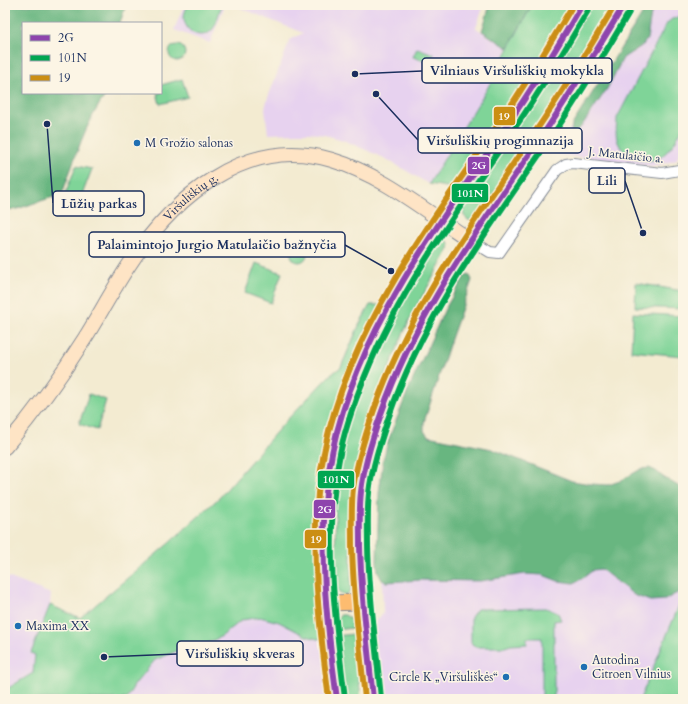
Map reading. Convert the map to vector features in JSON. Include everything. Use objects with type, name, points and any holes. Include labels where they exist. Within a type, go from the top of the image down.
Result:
[{"type":"main road","points":[[337,699],[328,633],[326,603],[324,540],[326,493],[331,458],[339,426],[358,371],[373,336],[403,280],[428,240],[532,89],[582,5]]},
{"type":"main road","points":[[373,699],[362,602],[360,518],[362,486],[366,460],[380,413],[392,380],[406,350],[458,258],[567,99],[624,5]]},
{"type":"main road","name":"Viršuliškių g.","points":[[5,447],[32,415],[60,376],[129,265],[147,240],[166,218],[183,202],[220,174],[238,165],[264,156],[298,154],[324,158],[342,163],[397,191],[470,240]]},
{"type":"main road","points":[[326,603],[362,602]]},
{"type":"street","name":"J. Matulaičio a.","points":[[470,240],[490,252],[499,253],[557,170],[566,164],[573,163],[662,173],[679,170],[683,167]]},
{"type":"shaded area","points":[[184,5],[225,5],[210,43],[174,30]]},
{"type":"shaded area","points":[[233,5],[484,5],[476,28],[508,48],[487,89],[429,184],[384,158],[343,140],[310,133],[268,134],[265,109],[267,100],[290,40],[303,33]]},
{"type":"shaded area","points":[[657,5],[683,5],[683,147],[676,160],[653,167],[555,154],[572,125],[571,130],[573,132],[581,127],[607,89],[623,58],[638,49],[649,24],[651,14]]},
{"type":"shaded area","points":[[601,569],[634,595],[665,600],[683,591],[683,596],[640,699],[381,699],[374,631],[376,621],[383,613],[382,580],[386,582],[421,580],[480,581],[525,574],[543,575],[558,581],[583,578],[593,570]]},
{"type":"shaded area","points":[[5,576],[51,594],[50,605],[31,653],[35,655],[33,673],[5,690]]},
{"type":"shaded area","points":[[260,617],[279,622],[306,636],[324,639],[331,699],[126,699],[135,684],[155,660],[184,648],[202,646],[222,636],[242,620]]},
{"type":"green space","points":[[5,5],[126,5],[120,22],[22,22],[22,94],[106,94],[99,104],[87,128],[62,194],[17,209],[5,210]]},
{"type":"green space","points":[[188,5],[222,5],[216,24],[209,33],[204,35],[194,34],[187,27],[184,17]]},
{"type":"green space","points":[[490,5],[532,5],[508,48],[482,31]]},
{"type":"green space","points":[[532,5],[577,5],[521,95],[452,188],[429,184],[487,89]]},
{"type":"green space","points":[[591,5],[616,5],[573,77],[478,217],[473,220],[468,220],[464,216],[463,211],[465,205],[496,161]]},
{"type":"green space","points":[[648,5],[657,5],[651,14],[647,39],[643,45],[623,58],[607,89],[581,127],[575,132],[571,131],[572,125]]},
{"type":"green space","points":[[683,15],[683,126],[669,150],[662,156],[649,161],[635,158],[624,151],[619,145],[616,134],[617,118],[667,23],[672,19]]},
{"type":"green space","points":[[177,45],[183,47],[185,53],[183,59],[177,61],[171,59],[169,53],[171,47]]},
{"type":"green space","points":[[417,48],[434,54],[430,63],[413,57]]},
{"type":"green space","points":[[182,79],[188,97],[160,104],[157,94],[162,94],[162,85]]},
{"type":"green space","points":[[76,166],[92,169],[80,200],[65,195]]},
{"type":"green space","points":[[441,239],[448,242],[449,249],[414,311],[403,334],[377,398],[363,448],[352,509],[351,589],[348,594],[344,595],[336,589],[335,483],[338,453],[358,387],[396,306],[436,241]]},
{"type":"green space","points":[[299,246],[305,248],[307,254],[305,260],[299,262],[293,260],[291,254],[293,248]]},
{"type":"green space","points":[[256,263],[282,273],[271,303],[245,293]]},
{"type":"green space","points":[[469,274],[472,280],[424,422],[424,431],[428,436],[492,449],[572,481],[608,485],[620,481],[641,469],[649,468],[656,471],[683,489],[683,591],[665,600],[650,601],[634,595],[601,569],[593,570],[574,583],[558,581],[543,575],[525,574],[480,581],[421,580],[386,582],[382,580],[378,572],[377,562],[379,493],[383,460],[389,438],[410,386],[445,309],[465,275]]},
{"type":"green space","points":[[636,283],[683,291],[683,309],[635,307]]},
{"type":"green space","points":[[370,305],[381,305],[336,412],[324,639],[306,636],[279,622],[260,617],[242,620],[222,636],[202,646],[184,648],[155,660],[135,684],[126,699],[5,699],[5,690],[33,673],[35,655],[31,653],[50,605],[80,618],[168,544],[220,497],[284,423],[328,377],[341,367],[360,323]]},
{"type":"green space","points":[[633,313],[683,316],[683,356],[631,351]]},
{"type":"green space","points":[[89,394],[106,400],[97,430],[79,424]]},
{"type":"green space","points":[[683,596],[683,699],[640,699]]},
{"type":"green space","points":[[546,608],[558,613],[561,620],[554,621],[554,699],[542,699],[542,638],[527,638],[527,644],[505,647],[476,647],[471,643],[471,617],[477,609]]},
{"type":"green space","points":[[341,615],[345,615],[351,619],[353,628],[335,630],[335,619]]},
{"type":"green space","points":[[354,634],[361,699],[343,699],[335,636]]},
{"type":"transit line","name":"19","points":[[329,699],[317,584],[317,498],[331,422],[347,376],[367,331],[417,244],[444,202],[510,108],[573,5]]},
{"type":"transit line","name":"2G","points":[[337,699],[325,584],[325,498],[339,422],[355,376],[375,332],[398,288],[424,246],[527,96],[582,5]]},
{"type":"transit line","name":"19","points":[[365,699],[354,584],[352,502],[357,468],[364,439],[374,410],[388,373],[405,337],[444,268],[554,103],[615,5]]},
{"type":"transit line","name":"2G","points":[[373,699],[362,584],[360,512],[361,492],[366,462],[381,414],[395,377],[412,340],[451,271],[562,106],[624,5]]},
{"type":"transit line","name":"101N","points":[[345,698],[335,609],[332,518],[339,459],[353,406],[379,343],[413,280],[451,220],[532,102],[589,9]]},
{"type":"transit line","name":"101N","points":[[381,698],[370,584],[368,512],[372,474],[388,419],[402,382],[419,346],[457,277],[478,243],[568,112],[631,9]]},
{"type":"place","name":"Vilniaus Viršuliškių mokykla","points":[[355,74]]},
{"type":"place","name":"Viršuliškių progimnazija","points":[[376,94]]},
{"type":"place","name":"Lūžių parkas","points":[[47,124]]},
{"type":"place","name":"M Grožio salonas","points":[[137,143]]},
{"type":"place","name":"Lili","points":[[643,233]]},
{"type":"place","name":"Palaimintojo Jurgio Matulaičio bažnyčia","points":[[391,271]]},
{"type":"place","name":"Maxima XX","points":[[18,626]]},
{"type":"place","name":"Viršuliškių skveras","points":[[104,657]]},
{"type":"place","name":"Autodina Citroen Vilnius","points":[[584,667]]},
{"type":"place","name":"Circle K „Viršuliškės“","points":[[506,677]]}]
